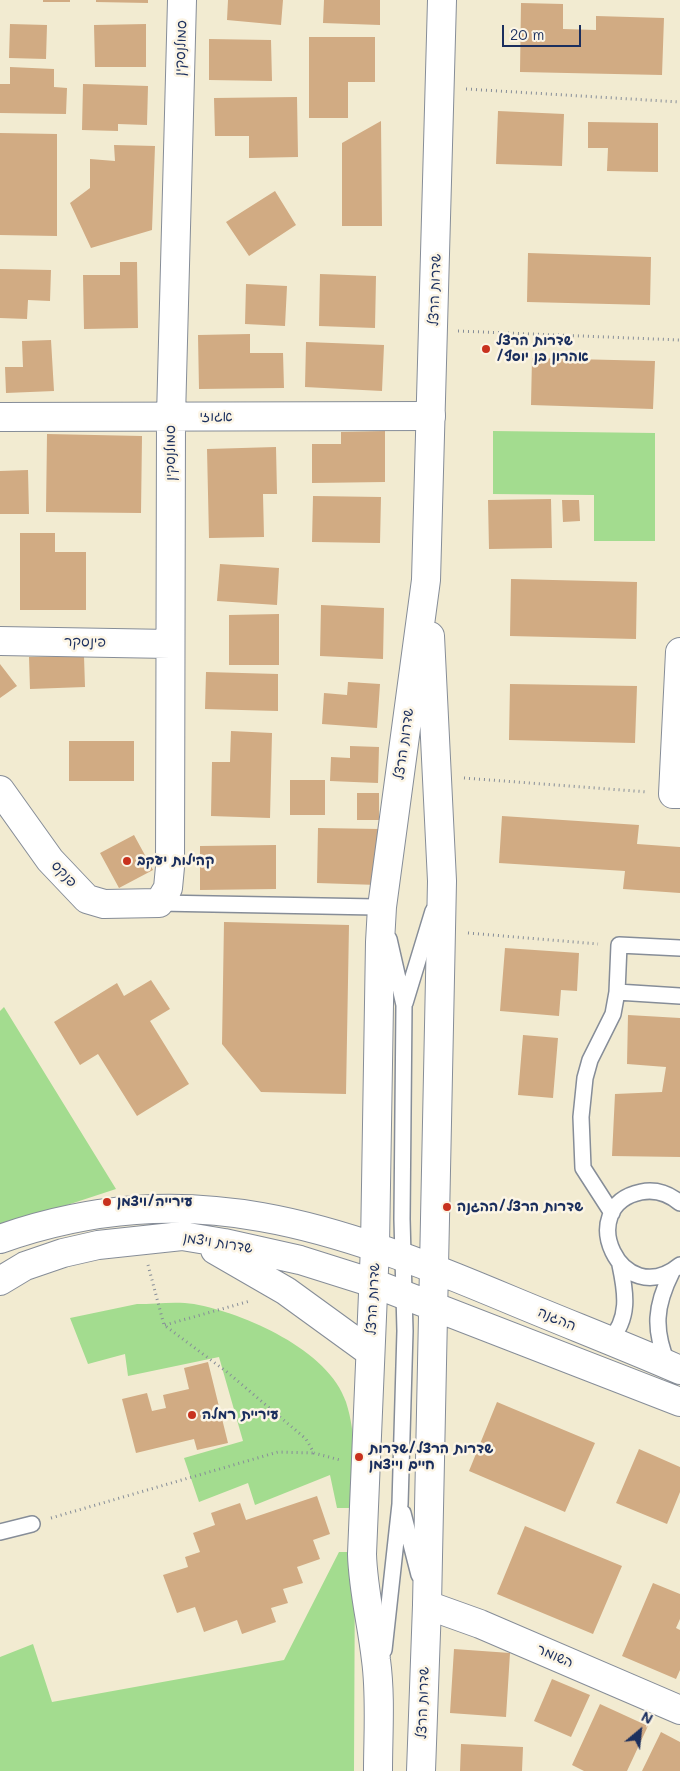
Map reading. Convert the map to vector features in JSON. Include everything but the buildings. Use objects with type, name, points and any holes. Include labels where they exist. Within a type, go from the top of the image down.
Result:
[{"type":"street","name":"סמולנסקין","points":[[159,904],[168,888],[170,867],[171,417],[182,0]]},
{"type":"street","name":"שדרות הרצל","points":[[421,1771],[427,1605],[442,881],[438,776],[426,580],[442,0]]},
{"type":"street","name":"אגוזי","points":[[0,417],[431,416]]},
{"type":"street","name":"שדרות הרצל","points":[[378,1771],[379,1689],[363,1584],[365,1468],[375,1246],[379,907],[426,580]]},
{"type":"street","name":"פינסקר","points":[[0,641],[170,644]]},
{"type":"street","points":[[677,794],[680,652]]},
{"type":"street","name":"פנקס","points":[[0,790],[50,860],[87,899],[104,904],[159,904]]},
{"type":"street","points":[[0,1239],[73,1218],[118,1210],[173,1208],[226,1210],[298,1223],[375,1246],[434,1268]]},
{"type":"street","points":[[182,1236],[250,1268],[286,1291],[370,1352]]},
{"type":"street","name":"שדרות ויצמן","points":[[0,1281],[26,1266],[63,1253],[98,1245],[182,1236],[269,1252],[374,1283],[434,1306]]},
{"type":"street","name":"ההגנה","points":[[434,1268],[674,1367]]},
{"type":"street","points":[[434,1306],[680,1402]]},
{"type":"street","name":"השומר","points":[[427,1605],[480,1624],[680,1710]]},
{"type":"lane","name":"שדרות הרצל","points":[[404,1005],[442,881]]},
{"type":"lane","points":[[159,904],[379,907]]},
{"type":"lane","name":"שדרות הרצל","points":[[379,907],[404,1005],[404,1295],[400,1504],[379,1689]]},
{"type":"lane","points":[[612,1213],[583,1168],[581,1116],[585,1078],[590,1060],[613,1014],[617,992],[619,945],[680,948]]},
{"type":"lane","points":[[617,992],[680,996]]},
{"type":"lane","points":[[676,1268],[657,1276],[642,1276],[620,1265],[611,1254],[607,1239],[607,1228],[612,1213],[621,1201],[634,1194],[649,1190],[664,1192],[680,1203]]},
{"type":"lane","points":[[609,1341],[619,1331],[624,1318],[626,1298],[620,1265]]},
{"type":"lane","points":[[674,1367],[661,1347],[657,1326],[658,1310],[676,1268]]},
{"type":"lane","name":"שדרות הרצל","points":[[400,1504],[427,1605]]},
{"type":"lane","points":[[0,1532],[32,1524]]},
{"type":"path","points":[[440,88],[680,102]]},
{"type":"path","points":[[458,331],[680,340]]},
{"type":"path","points":[[438,776],[677,794]]},
{"type":"path","points":[[441,931],[619,945]]},
{"type":"path","points":[[146,1258],[164,1325],[234,1378],[306,1439],[314,1453]]},
{"type":"path","points":[[164,1325],[286,1291]]},
{"type":"path","points":[[32,1524],[278,1452],[314,1453],[365,1468]]},
{"type":"green space","points":[[493,431],[655,433],[655,541],[594,541],[594,495],[493,494]]},
{"type":"green space","points":[[4,1007],[116,1189],[0,1227],[0,1011]]},
{"type":"green space","points":[[187,1303],[236,1316],[260,1325],[282,1337],[304,1351],[322,1366],[337,1383],[350,1415],[354,1454],[354,1508],[337,1508],[330,1475],[255,1505],[248,1483],[199,1502],[184,1458],[243,1441],[219,1357],[128,1376],[125,1354],[88,1364],[70,1318],[137,1304]]},
{"type":"green space","points":[[339,1552],[355,1552],[354,1771],[0,1771],[0,1657],[33,1644],[52,1702],[284,1660]]},
{"type":"place","name":"שדרות הרצל /אהרון בן יוסף","points":[[486,349]]},
{"type":"place","name":"קהילות יעקב","points":[[127,861]]},
{"type":"place","name":"עירייה/ויצמן","points":[[107,1202]]},
{"type":"place","name":"שדרות הרצל/ההגנה","points":[[447,1207]]},
{"type":"place","name":"עיריית רמלה","points":[[192,1415]]},
{"type":"place","name":"שדרות הרצל/שדרות חיים וייצמן","points":[[359,1457]]}]
